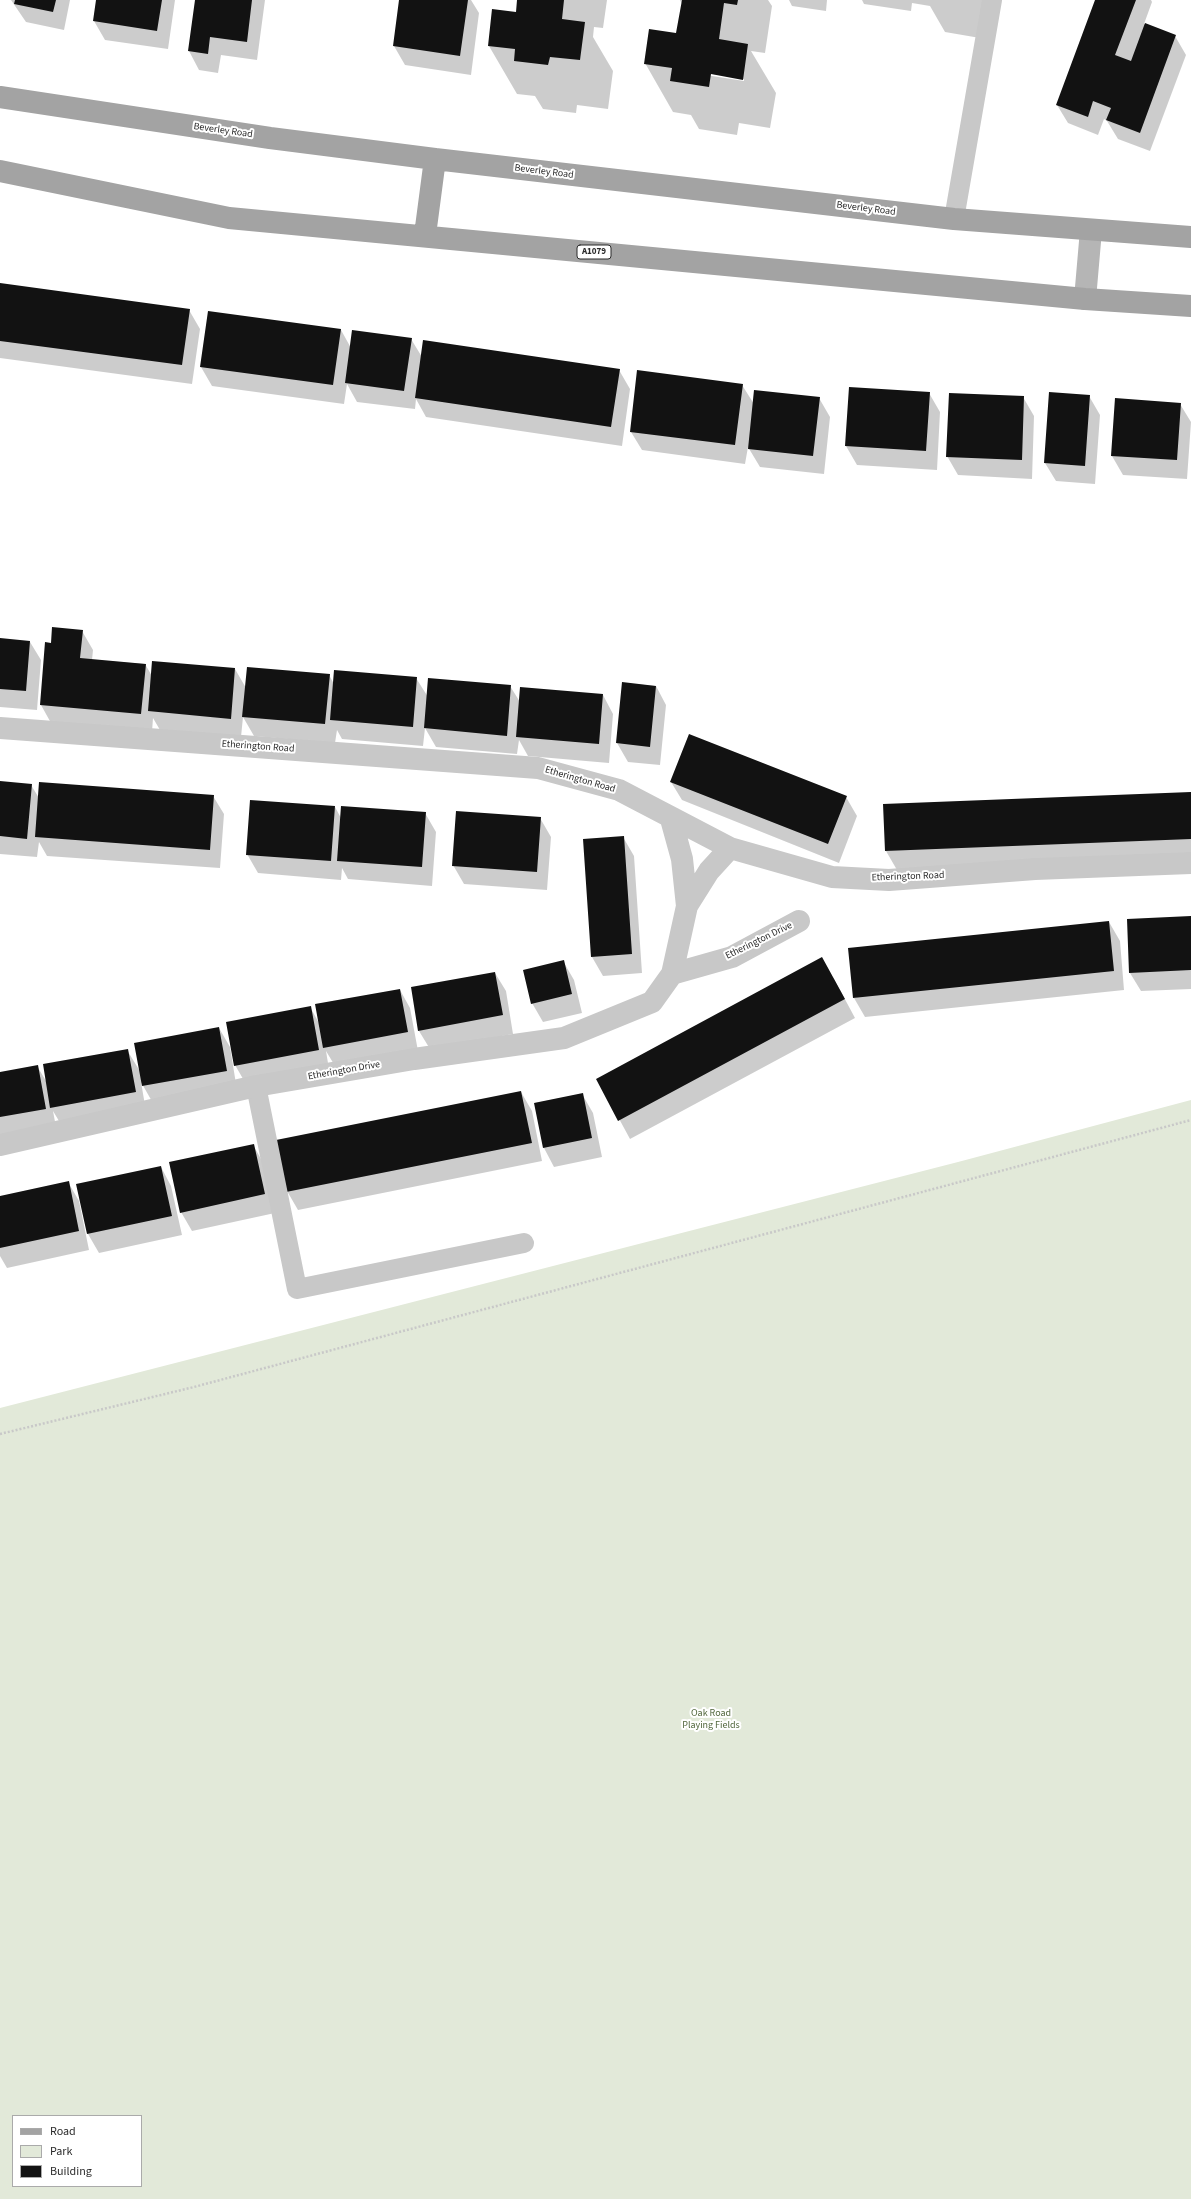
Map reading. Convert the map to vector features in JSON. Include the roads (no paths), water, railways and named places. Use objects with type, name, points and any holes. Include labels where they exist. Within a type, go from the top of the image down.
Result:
[{"type":"main road","name":"Beverley Road","points":[[0,98],[262,137],[435,159],[954,219],[1191,237]]},
{"type":"main road","points":[[425,235],[435,159]]},
{"type":"main road","name":"A1079","points":[[0,171],[229,218],[425,235],[1085,299],[1191,306]]},
{"type":"street","points":[[1085,299],[1091,230]]},
{"type":"street","name":"Etherington Road","points":[[0,728],[538,768],[619,790],[671,819],[730,848],[832,877],[889,880],[1036,869],[1191,863]]},
{"type":"street","name":"Etherington Drive","points":[[0,1145],[256,1086],[414,1059],[564,1038],[652,1002],[672,974],[687,906],[682,859],[671,819]]},
{"type":"street","name":"Etherington Drive","points":[[687,906],[709,870],[730,848]]},
{"type":"street","name":"Etherington Drive","points":[[672,974],[732,957],[799,921]]},
{"type":"lane","points":[[954,219],[992,0]]},
{"type":"lane","points":[[256,1086],[297,1289],[524,1243]]},
{"type":"park label","name":"Oak Road Playing Fields","points":[[711,1720]]}]
